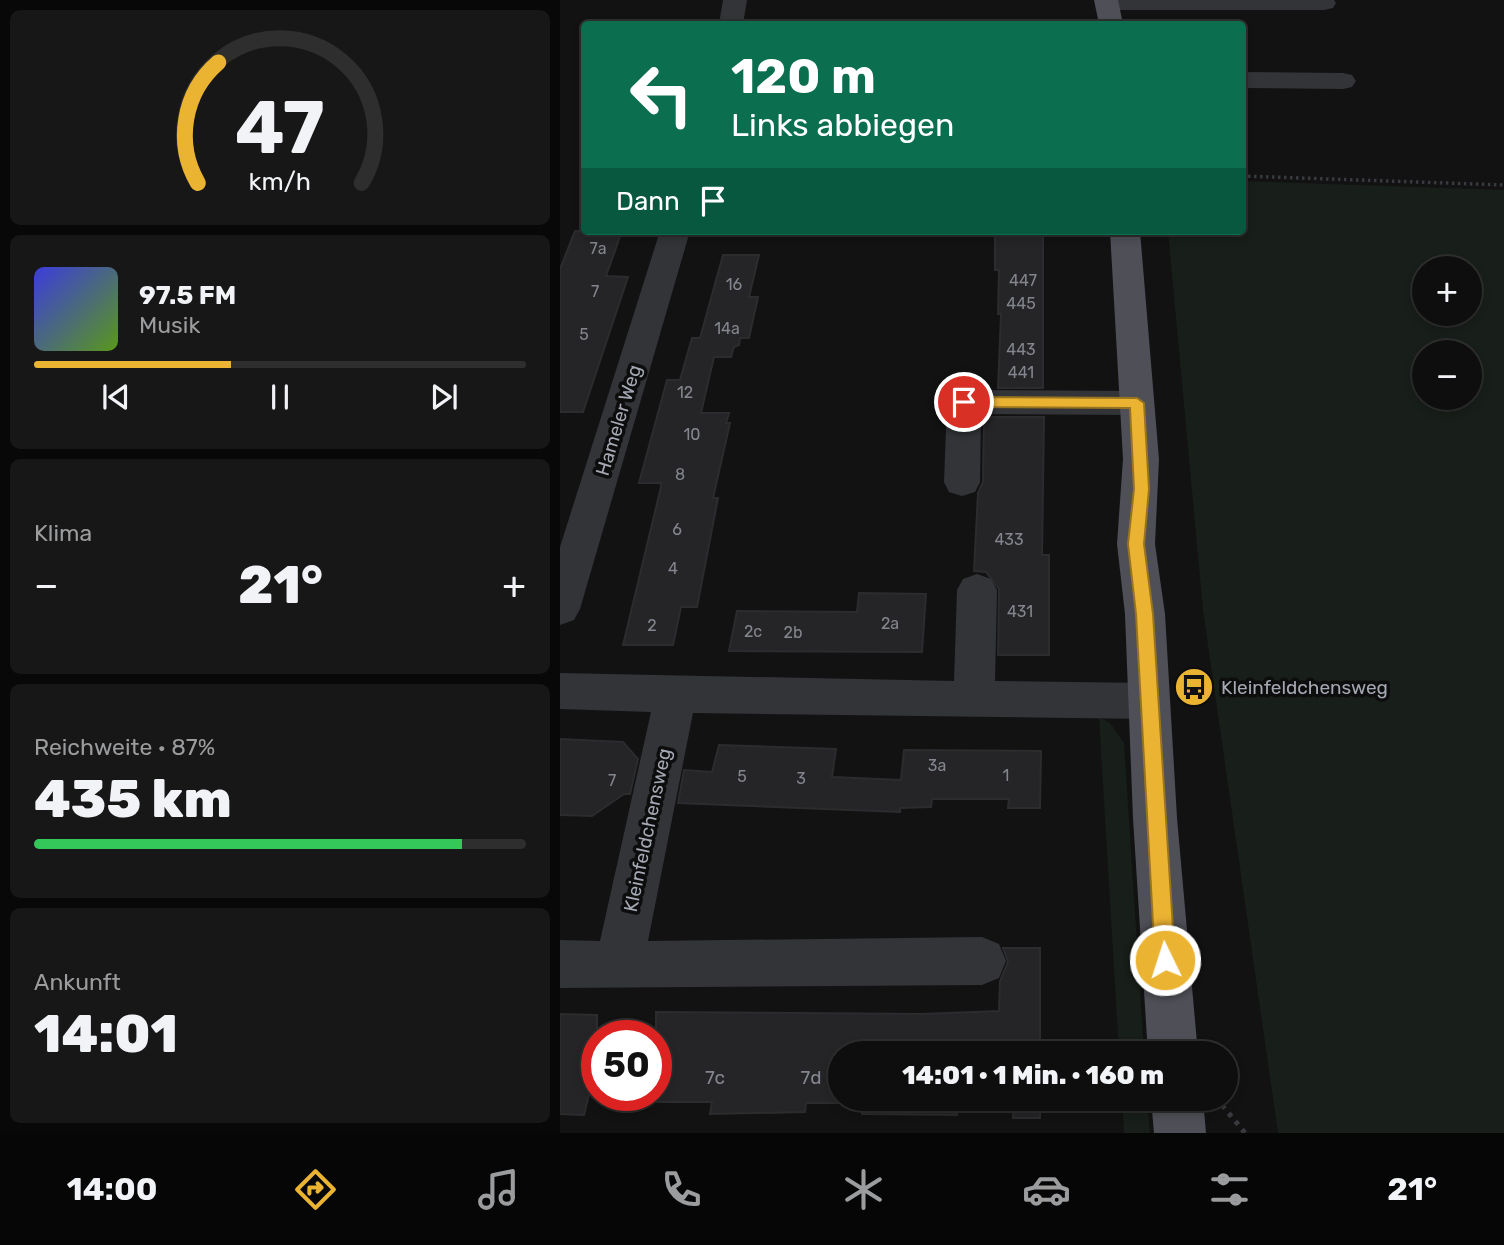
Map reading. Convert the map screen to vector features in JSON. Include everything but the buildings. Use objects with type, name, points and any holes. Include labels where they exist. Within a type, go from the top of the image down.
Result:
[{"type":"main road","points":[[1125,235],[1141,489],[1136,544],[1145,614],[1172,1041]]},
{"type":"main road","points":[[1180,1133],[1193,1111]]},
{"type":"street","points":[[732,21],[735,0]]},
{"type":"street","points":[[1108,9],[1324,3]]},
{"type":"street","points":[[1246,80],[1343,81]]},
{"type":"street","name":"Hameler Weg","points":[[560,609],[674,235]]},
{"type":"street","points":[[962,482],[964,402],[1137,403]]},
{"type":"street","points":[[974,698],[977,590]]},
{"type":"street","points":[[560,691],[1149,701]]},
{"type":"street","name":"Kleinfeldchensweg","points":[[619,965],[676,695]]},
{"type":"street","points":[[560,964],[982,961]]},
{"type":"path","points":[[1246,176],[1504,185]]},
{"type":"path","points":[[1213,1111],[1244,1133]]},
{"type":"shaded area","points":[[1246,181],[1504,190],[1504,1133],[1278,1133],[1203,610],[1168,235],[1246,235]]},
{"type":"shaded area","points":[[1099,717],[1110,723],[1124,743],[1143,1041],[1118,1041]]},
{"type":"shaded area","points":[[1123,1111],[1148,1111],[1150,1133],[1124,1133]]},
{"type":"place","name":"Kleinfeldchensweg","points":[[1194,687]]},
{"type":"route","points":[[964,402],[1137,403],[1141,489],[1136,544],[1145,614],[1165,960]]}]
